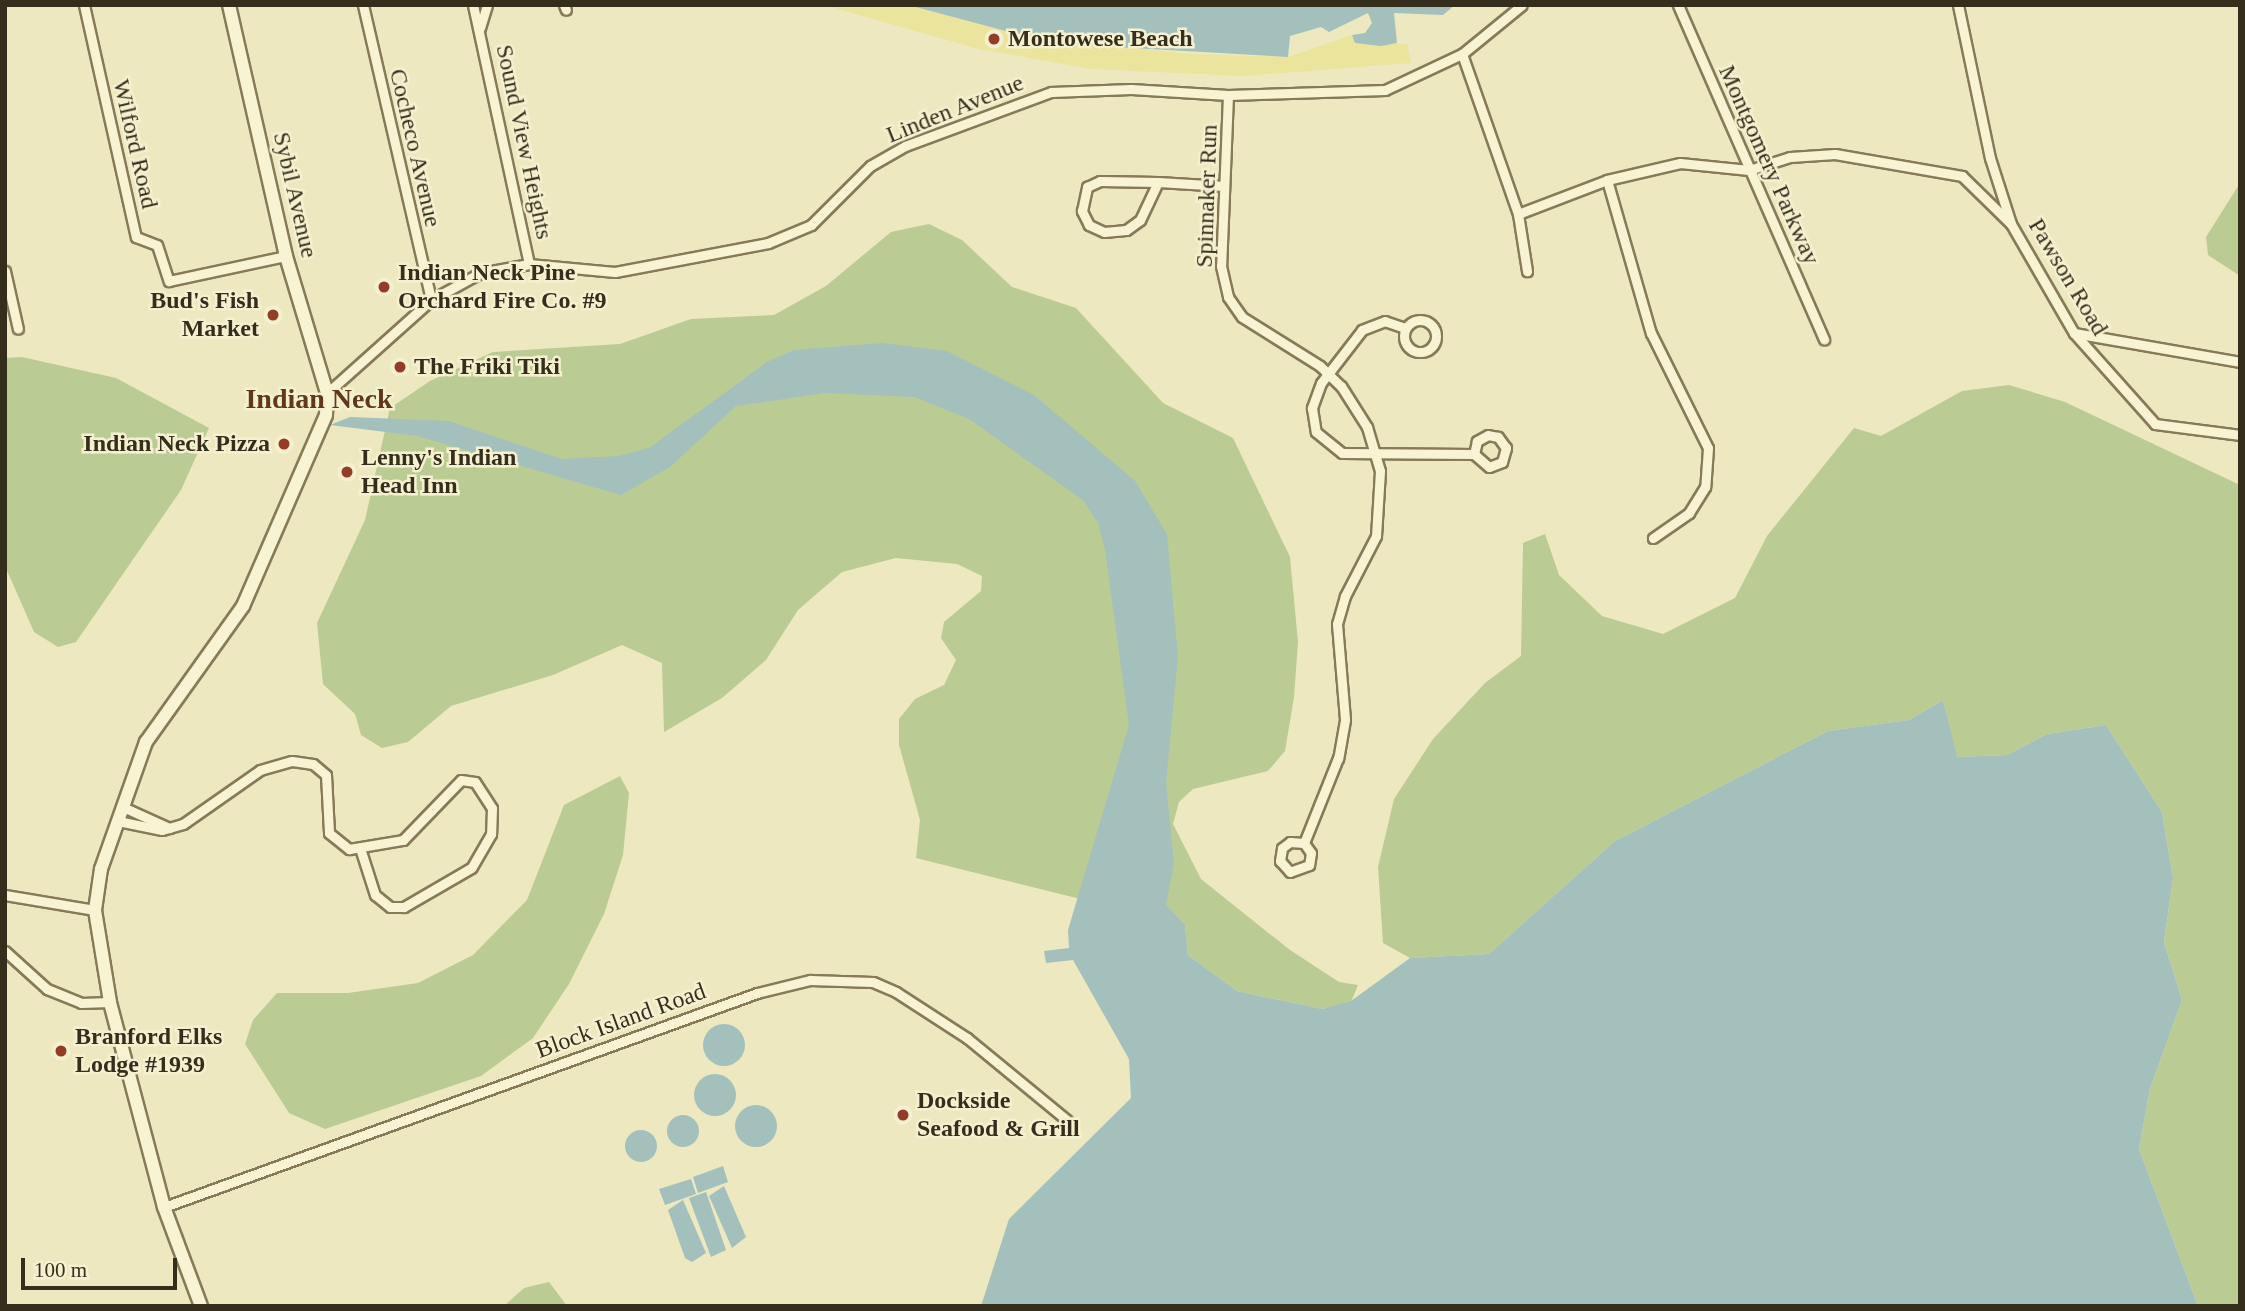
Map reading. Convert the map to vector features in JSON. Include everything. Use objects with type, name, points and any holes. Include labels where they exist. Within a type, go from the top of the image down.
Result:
[{"type":"main road","name":"Sybil Avenue","points":[[123,807],[161,717],[243,606],[326,415],[327,393],[286,256],[229,5]]},
{"type":"main road","points":[[123,807],[95,910],[110,1002],[164,1207],[201,1306]]},
{"type":"street","name":"Wilford Road","points":[[84,5],[136,237],[157,245],[169,281],[286,256]]},
{"type":"street","name":"Cocheco Avenue","points":[[363,5],[431,300]]},
{"type":"street","name":"Sound View Heights","points":[[473,5],[529,264]]},
{"type":"street","name":"Sound View Heights","points":[[480,28],[487,5]]},
{"type":"street","name":"Linden Avenue","points":[[327,393],[431,300],[480,273],[529,264],[615,272],[768,243],[811,225],[870,166],[905,146],[1051,92],[1131,89],[1228,95],[1385,90],[1462,54],[1522,5]]},
{"type":"street","name":"Montgomery Parkway","points":[[1678,5],[1824,339]]},
{"type":"street","name":"Pawson Road","points":[[1958,5],[1990,158],[2011,224],[2074,333],[2155,425],[2240,435]]},
{"type":"street","points":[[1462,54],[1518,214],[1527,271]]},
{"type":"street","name":"Spinnaker Run","points":[[1228,95],[1221,266],[1228,297],[1249,323],[1328,373],[1359,410],[1377,453],[1381,499],[1376,536],[1345,596],[1337,624],[1344,731],[1331,783],[1304,844]]},
{"type":"street","points":[[1518,214],[1607,180],[1680,163],[1749,170],[1790,157],[1835,154],[1935,167],[1962,176],[2011,224]]},
{"type":"street","points":[[1607,180],[1651,333],[1708,448],[1705,487],[1689,513],[1653,538]]},
{"type":"street","points":[[1158,182],[1151,205],[1126,230],[1104,232],[1088,225],[1082,211],[1087,187],[1100,181],[1158,182],[1224,186]]},
{"type":"street","points":[[5,271],[19,329]]},
{"type":"street","points":[[1405,328],[1385,321],[1362,330],[1328,373],[1312,408],[1316,432],[1342,453],[1474,454]]},
{"type":"street","points":[[2074,333],[2240,362]]},
{"type":"street","points":[[118,821],[169,828],[194,817],[260,770],[292,761],[313,764],[327,775],[329,833],[349,849],[403,840],[461,780],[475,782],[492,808],[491,834],[471,868],[404,907],[390,907],[375,895],[360,848]]},
{"type":"street","points":[[123,807],[169,828]]},
{"type":"street","points":[[5,895],[95,910]]},
{"type":"street","points":[[5,951],[47,989],[81,1003],[110,1002]]},
{"type":"street","name":"Block Island Road","points":[[164,1207],[757,993],[810,980],[873,982],[896,992],[967,1038],[1067,1120]]},
{"type":"green space","points":[[2240,183],[2240,276],[2208,255],[2206,237]]},
{"type":"green space","points":[[929,224],[962,240],[1012,287],[1076,308],[1163,403],[1233,438],[1290,557],[1298,642],[1294,697],[1285,751],[1268,771],[1193,789],[1179,802],[1173,824],[1201,879],[1290,950],[1339,982],[1358,985],[1351,1002],[1321,1009],[1237,991],[1188,955],[1185,925],[916,858],[920,820],[899,745],[899,719],[915,699],[944,685],[956,660],[941,638],[944,622],[981,591],[982,576],[957,564],[896,558],[842,572],[798,610],[766,660],[722,698],[664,732],[662,663],[622,645],[553,675],[451,706],[408,742],[382,748],[361,735],[355,714],[323,684],[317,623],[365,520],[390,408],[430,381],[493,352],[620,344],[691,319],[774,315],[826,286],[891,232]]},
{"type":"green space","points":[[22,357],[116,378],[209,428],[181,490],[76,642],[58,647],[34,632],[5,566],[5,358]]},
{"type":"green space","points":[[2009,385],[2065,402],[2240,485],[2240,1306],[2198,1306],[2139,1149],[2150,1089],[2182,1000],[2164,942],[2173,878],[2162,812],[2106,725],[2047,734],[2007,755],[1956,757],[1943,700],[1909,720],[1828,731],[1615,841],[1489,954],[1410,958],[1383,943],[1378,867],[1394,799],[1433,739],[1485,683],[1521,656],[1523,543],[1545,534],[1559,575],[1602,616],[1663,634],[1735,598],[1767,536],[1854,428],[1881,436],[1962,391]]},
{"type":"green space","points":[[620,776],[629,793],[623,855],[604,914],[569,984],[533,1038],[481,1076],[325,1129],[289,1113],[245,1044],[253,1020],[277,993],[348,993],[418,983],[473,955],[527,900],[564,805]]},
{"type":"green space","points":[[549,1282],[567,1306],[504,1306],[524,1288]]},
{"type":"sand","name":"Montowese Beach","points":[[824,5],[908,5],[1021,35],[1189,54],[1288,57],[1352,35],[1355,43],[1407,44],[1411,63],[1243,76],[1091,69],[979,49]]},
{"type":"water","points":[[908,5],[1455,5],[1443,15],[1394,13],[1397,43],[1381,46],[1355,43],[1352,35],[1365,33],[1372,23],[1368,13],[1329,32],[1321,27],[1290,36],[1288,57],[1098,46],[1021,35]]},
{"type":"water","points":[[882,343],[947,351],[1034,395],[1135,481],[1167,534],[1178,657],[1166,783],[1174,863],[1166,905],[1185,925],[1188,955],[1237,991],[1322,1009],[1351,1001],[1410,958],[1489,954],[1615,841],[1828,731],[1909,720],[1943,700],[1957,757],[2007,755],[2047,734],[2106,725],[2162,812],[2173,878],[2164,942],[2182,1000],[2150,1089],[2139,1149],[2198,1306],[981,1306],[1009,1219],[1131,1098],[1129,1059],[1073,960],[1046,963],[1044,951],[1069,948],[1068,930],[1129,725],[1105,550],[1098,523],[1083,500],[969,419],[914,397],[825,393],[736,406],[670,467],[621,495],[417,436],[330,425],[350,417],[449,421],[561,459],[619,456],[649,448],[767,362],[794,350]]},
{"type":"water","points":[[724,1024],[739,1030],[745,1045],[739,1060],[724,1066],[709,1060],[703,1045],[709,1030]]},
{"type":"water","points":[[715,1074],[730,1080],[736,1095],[730,1110],[715,1116],[700,1110],[694,1095],[700,1080]]},
{"type":"water","points":[[756,1105],[771,1111],[777,1126],[771,1141],[756,1147],[741,1141],[735,1126],[741,1111]]},
{"type":"water","points":[[683,1115],[694,1120],[699,1131],[694,1142],[683,1147],[672,1142],[667,1131],[672,1120]]},
{"type":"water","points":[[641,1130],[652,1135],[657,1146],[652,1157],[641,1162],[630,1157],[625,1146],[630,1135]]},
{"type":"water","points":[[723,1166],[728,1182],[698,1193],[693,1177]]},
{"type":"water","points":[[691,1179],[696,1194],[665,1205],[659,1189]]},
{"type":"water","points":[[724,1186],[746,1237],[732,1248],[709,1196]]},
{"type":"water","points":[[706,1192],[726,1250],[711,1257],[689,1198]]},
{"type":"water","points":[[683,1200],[706,1253],[692,1262],[685,1258],[668,1210]]},
{"type":"place","name":"Montowese Beach","points":[[994,39]]},
{"type":"place","name":"Indian Neck Pine Orchard Fire Co. #9","points":[[384,287]]},
{"type":"place","name":"Bud's Fish Market","points":[[273,315]]},
{"type":"place","name":"The Friki Tiki","points":[[400,367]]},
{"type":"place","name":"Indian Neck Pizza","points":[[284,444]]},
{"type":"place","name":"Lenny's Indian Head Inn","points":[[347,472]]},
{"type":"place","name":"Branford Elks Lodge #1939","points":[[61,1051]]},
{"type":"place","name":"Dockside Seafood & Grill","points":[[903,1115]]},
{"type":"district","name":"Indian Neck","points":[[319,399]]}]
